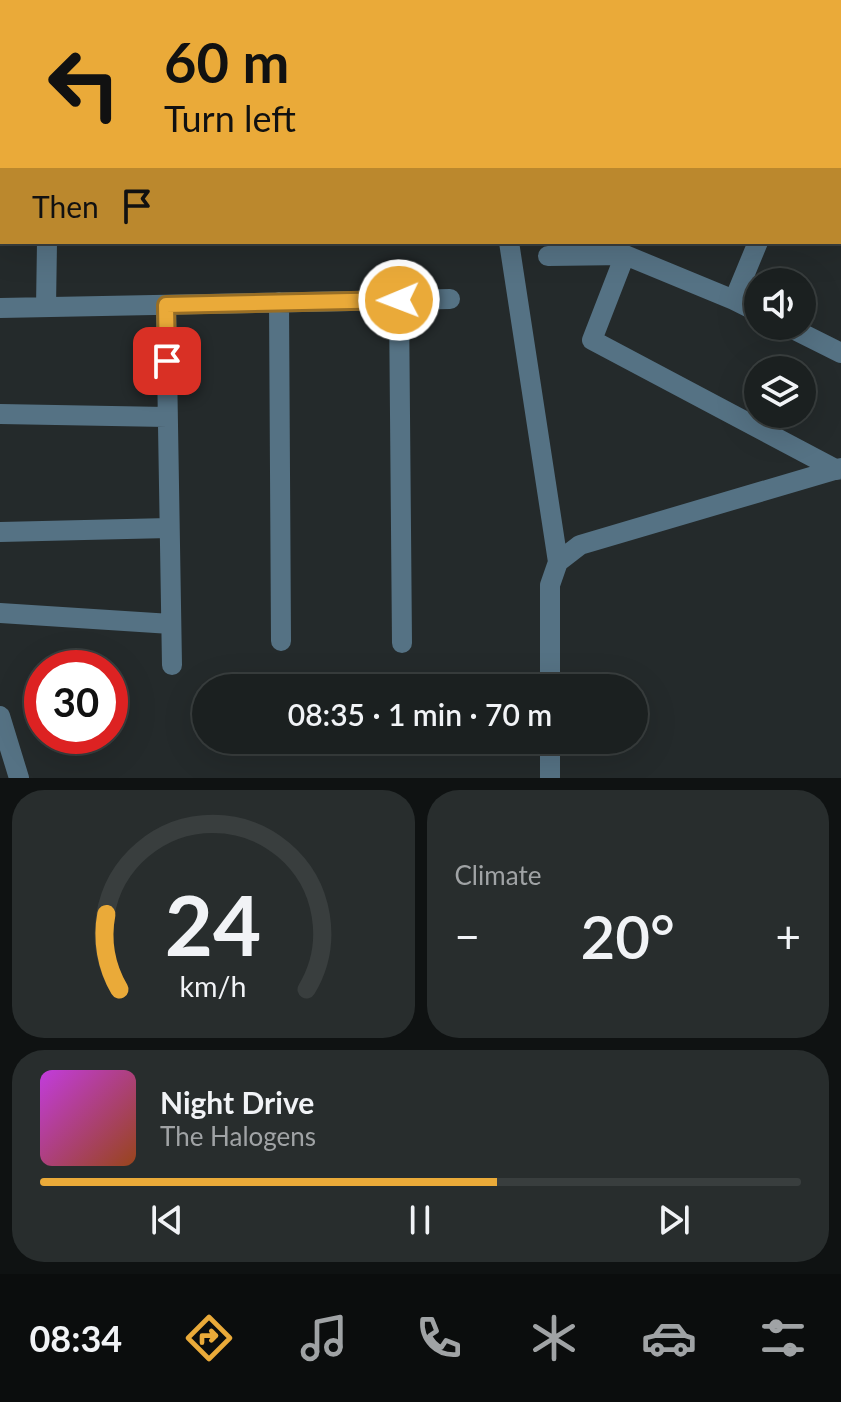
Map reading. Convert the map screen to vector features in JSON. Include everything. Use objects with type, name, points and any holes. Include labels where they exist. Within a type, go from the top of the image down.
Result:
[{"type":"street","points":[[46,307],[47,244]]},
{"type":"street","points":[[509,244],[558,562],[550,585],[550,674]]},
{"type":"street","points":[[734,300],[757,244]]},
{"type":"street","points":[[625,255],[592,340],[839,469]]},
{"type":"street","points":[[548,256],[625,255],[744,305]]},
{"type":"street","points":[[0,308],[450,299]]},
{"type":"street","points":[[399,300],[402,643]]},
{"type":"street","points":[[279,302],[281,641]]},
{"type":"street","points":[[166,305],[172,665]]},
{"type":"street","points":[[815,340],[841,353]]},
{"type":"street","points":[[0,414],[167,417]]},
{"type":"street","points":[[558,562],[580,545],[839,469]]},
{"type":"street","points":[[0,532],[169,528]]},
{"type":"street","points":[[0,613],[171,624]]},
{"type":"street","points":[[0,716],[19,778]]},
{"type":"street","points":[[550,754],[550,778]]},
{"type":"route","points":[[167,361],[166,305],[399,300]]}]
